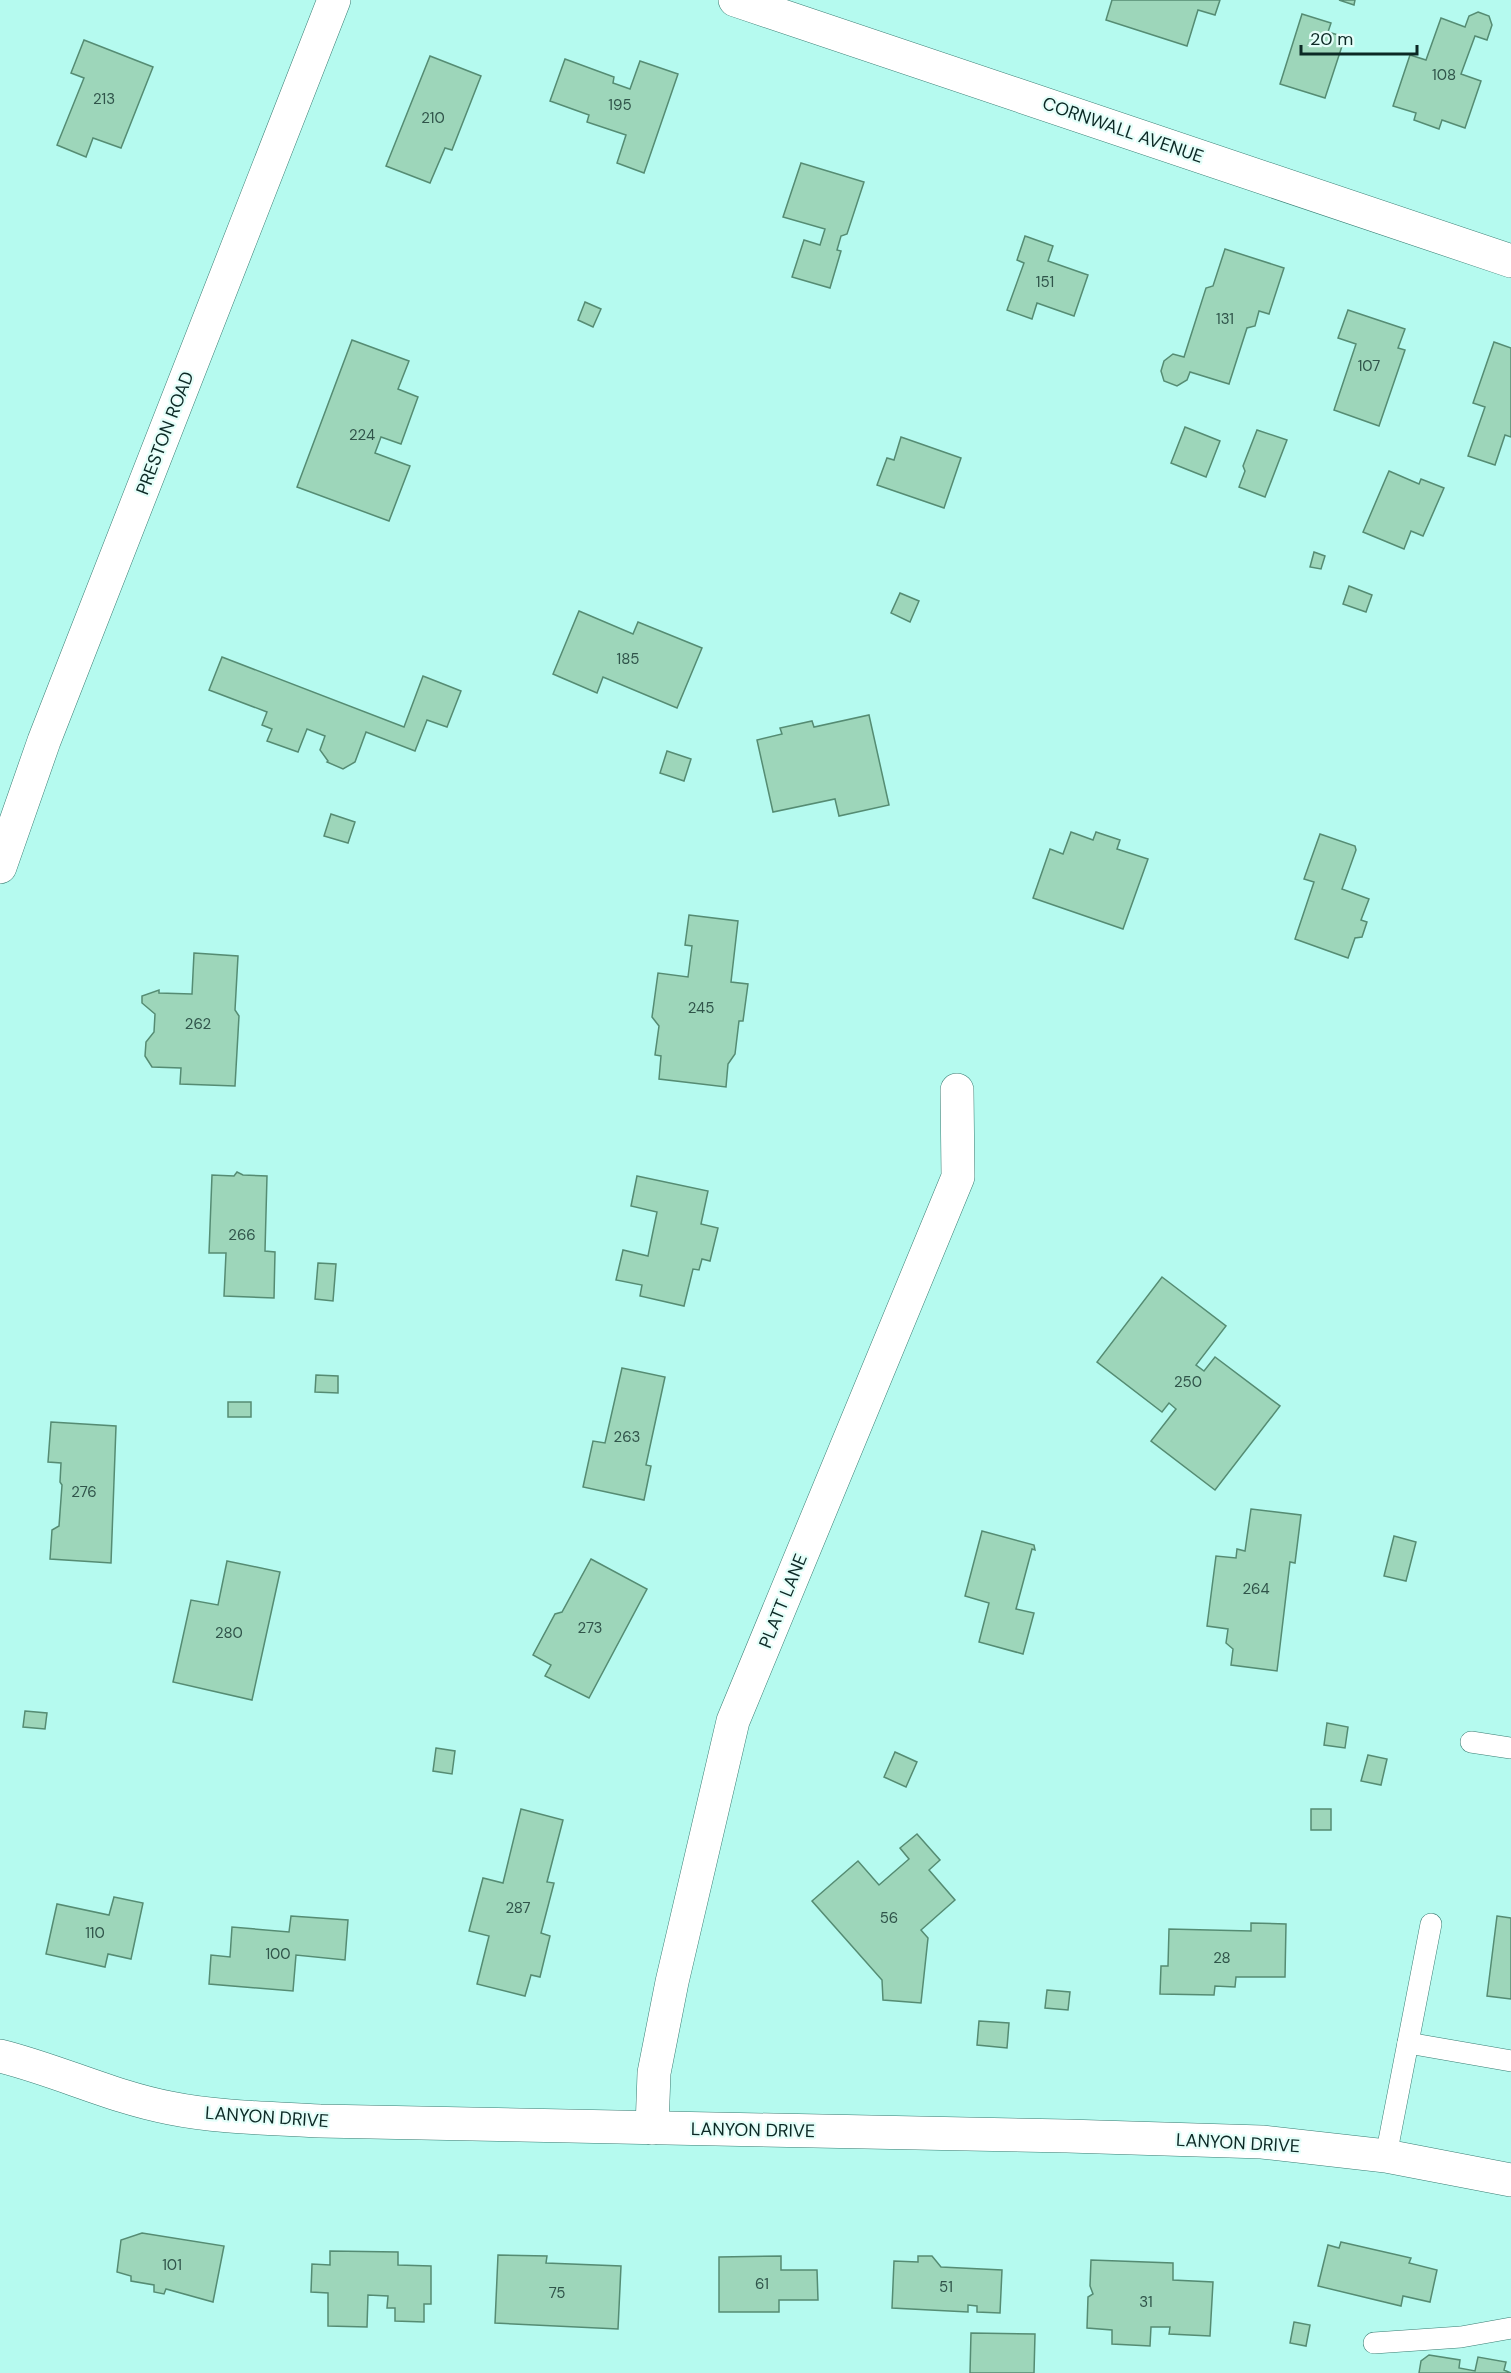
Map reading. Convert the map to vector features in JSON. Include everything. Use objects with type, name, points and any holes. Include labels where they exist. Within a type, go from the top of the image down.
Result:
[{"type":"street","name":"PRESTON ROAD","points":[[0,867],[44,741],[334,0]]},
{"type":"street","name":"CORNWALL AVENUE","points":[[735,0],[1511,261]]},
{"type":"street","name":"PLATT LANE","points":[[652,2128],[654,2073],[733,1721],[958,1177],[957,1090]]},
{"type":"street","name":"LANYON DRIVE","points":[[0,2056],[102,2090],[170,2109],[244,2117],[320,2121],[1240,2141],[1386,2156],[1511,2180]]},
{"type":"lane","points":[[1471,1743],[1511,1748]]},
{"type":"lane","points":[[1386,2156],[1431,1924]]},
{"type":"lane","points":[[1408,2043],[1511,2061]]},
{"type":"lane","points":[[1374,2343],[1461,2337],[1511,2328]]},
{"type":"building","points":[[1112,0],[1220,0],[1215,15],[1198,10],[1187,46],[1106,20]]},
{"type":"building","points":[[1339,0],[1355,0],[1354,5]]},
{"type":"building","points":[[1478,12],[1489,16],[1492,25],[1487,40],[1475,36],[1461,74],[1481,81],[1465,128],[1442,120],[1439,129],[1414,120],[1416,113],[1393,106],[1410,55],[1426,60],[1441,18],[1465,27],[1469,16]]},
{"type":"building","points":[[1302,14],[1331,23],[1328,32],[1345,37],[1325,98],[1280,84]]},
{"type":"building","points":[[84,40],[153,67],[121,148],[93,138],[86,157],[57,145],[84,78],[71,73]]},
{"type":"building","points":[[430,56],[481,76],[452,150],[445,148],[430,183],[386,166]]},
{"type":"building","points":[[565,59],[614,77],[613,83],[630,89],[640,61],[678,74],[644,173],[617,163],[626,135],[587,122],[589,115],[550,101]]},
{"type":"building","points":[[801,163],[864,182],[847,234],[841,236],[837,250],[841,251],[830,288],[792,277],[804,240],[820,245],[825,229],[783,217]]},
{"type":"building","points":[[1025,236],[1053,246],[1048,261],[1088,275],[1074,316],[1037,303],[1032,319],[1007,310],[1024,263],[1017,260]]},
{"type":"building","points":[[1225,249],[1284,268],[1269,314],[1259,311],[1255,326],[1247,328],[1229,384],[1190,372],[1187,380],[1177,386],[1164,381],[1161,371],[1164,361],[1173,354],[1184,357],[1206,288],[1213,286]]},
{"type":"building","points":[[585,302],[601,309],[593,327],[578,320]]},
{"type":"building","points":[[1348,310],[1405,329],[1398,348],[1405,350],[1379,426],[1334,410],[1356,344],[1338,338]]},
{"type":"building","points":[[352,340],[409,361],[398,389],[418,397],[401,444],[381,437],[375,453],[410,466],[389,521],[297,487]]},
{"type":"building","points":[[1494,342],[1511,348],[1511,437],[1505,435],[1495,465],[1468,456],[1485,407],[1473,403]]},
{"type":"building","points":[[1185,427],[1220,441],[1206,477],[1171,463]]},
{"type":"building","points":[[1257,430],[1287,440],[1265,497],[1239,487],[1245,471],[1243,466]]},
{"type":"building","points":[[901,437],[961,458],[944,508],[877,485],[887,458],[894,460]]},
{"type":"building","points":[[1389,471],[1419,484],[1421,479],[1444,488],[1423,536],[1411,531],[1404,549],[1363,532]]},
{"type":"building","points":[[1314,552],[1325,556],[1321,569],[1310,567]]},
{"type":"building","points":[[1349,586],[1372,595],[1366,612],[1343,604]]},
{"type":"building","points":[[900,593],[919,601],[910,622],[891,613]]},
{"type":"building","points":[[579,611],[633,634],[638,622],[702,648],[677,708],[603,677],[597,693],[553,674]]},
{"type":"building","points":[[222,657],[404,727],[423,676],[461,691],[447,727],[427,720],[415,751],[366,732],[355,762],[343,769],[327,762],[320,750],[325,736],[307,729],[298,752],[267,741],[272,729],[262,725],[267,712],[209,690]]},
{"type":"building","points":[[869,715],[889,805],[839,816],[835,799],[773,812],[757,740],[782,734],[780,728],[812,721],[814,727]]},
{"type":"building","points":[[667,751],[691,759],[684,781],[660,773]]},
{"type":"building","points":[[331,814],[355,822],[348,843],[324,836]]},
{"type":"building","points":[[1071,832],[1093,840],[1096,832],[1120,840],[1117,849],[1148,859],[1123,929],[1033,898],[1050,849],[1063,854]]},
{"type":"building","points":[[1320,834],[1355,846],[1356,850],[1342,889],[1369,899],[1361,920],[1367,922],[1362,937],[1355,938],[1348,958],[1295,939],[1314,882],[1304,879]]},
{"type":"building","points":[[689,915],[738,921],[731,982],[748,984],[743,1021],[739,1021],[735,1054],[728,1064],[726,1087],[659,1079],[661,1056],[655,1055],[659,1026],[652,1017],[658,973],[688,977],[692,946],[685,945]]},
{"type":"building","points":[[194,953],[238,956],[235,1010],[239,1016],[235,1086],[180,1084],[181,1068],[152,1067],[145,1056],[146,1042],[154,1032],[155,1014],[142,1003],[142,996],[159,990],[159,993],[192,994]]},
{"type":"building","points":[[237,1172],[243,1175],[267,1176],[265,1251],[275,1252],[274,1298],[224,1296],[226,1253],[209,1253],[212,1175],[234,1176]]},
{"type":"building","points":[[637,1176],[708,1191],[701,1224],[718,1228],[710,1261],[702,1259],[699,1270],[693,1269],[684,1306],[640,1296],[642,1285],[616,1280],[623,1250],[648,1256],[657,1212],[631,1206]]},
{"type":"building","points":[[318,1263],[336,1264],[333,1301],[315,1299]]},
{"type":"building","points":[[1162,1277],[1226,1326],[1196,1365],[1204,1371],[1215,1357],[1280,1406],[1215,1490],[1151,1441],[1176,1409],[1169,1403],[1162,1412],[1097,1362]]},
{"type":"building","points":[[622,1368],[665,1377],[646,1465],[651,1466],[644,1500],[583,1487],[593,1441],[605,1443]]},
{"type":"building","points":[[316,1375],[338,1376],[338,1393],[315,1392]]},
{"type":"building","points":[[228,1402],[251,1402],[251,1417],[228,1417]]},
{"type":"building","points":[[51,1422],[116,1426],[111,1563],[50,1559],[52,1530],[59,1526],[62,1485],[60,1482],[61,1463],[48,1462]]},
{"type":"building","points":[[1251,1509],[1301,1515],[1295,1563],[1290,1562],[1277,1671],[1231,1665],[1233,1649],[1226,1643],[1228,1629],[1207,1626],[1216,1556],[1236,1558],[1237,1549],[1245,1551]]},
{"type":"building","points":[[982,1531],[1034,1545],[1035,1550],[1032,1549],[1016,1609],[1034,1613],[1023,1654],[979,1642],[989,1603],[965,1596]]},
{"type":"building","points":[[1394,1536],[1416,1542],[1406,1581],[1384,1576]]},
{"type":"building","points":[[591,1559],[647,1589],[589,1698],[545,1676],[551,1665],[533,1655],[555,1614],[562,1612]]},
{"type":"building","points":[[227,1561],[280,1572],[252,1700],[173,1682],[191,1600],[218,1605]]},
{"type":"building","points":[[25,1711],[47,1713],[45,1729],[23,1727]]},
{"type":"building","points":[[1327,1723],[1348,1727],[1345,1748],[1324,1745]]},
{"type":"building","points":[[436,1748],[455,1751],[452,1774],[433,1771]]},
{"type":"building","points":[[895,1752],[917,1762],[906,1787],[884,1777]]},
{"type":"building","points":[[1368,1755],[1387,1759],[1381,1785],[1361,1781]]},
{"type":"building","points":[[521,1809],[563,1820],[547,1882],[554,1883],[541,1933],[550,1936],[540,1977],[531,1975],[525,1996],[477,1984],[489,1936],[469,1931],[483,1878],[503,1883]]},
{"type":"building","points":[[1311,1809],[1331,1809],[1331,1830],[1311,1830]]},
{"type":"building","points":[[917,1834],[940,1860],[929,1870],[955,1900],[921,1930],[928,1938],[921,2003],[883,2000],[882,1980],[812,1901],[858,1861],[879,1885],[909,1859],[900,1848]]},
{"type":"building","points":[[114,1897],[143,1903],[131,1959],[108,1954],[105,1967],[46,1954],[57,1904],[109,1915]]},
{"type":"building","points":[[291,1916],[348,1920],[345,1960],[296,1955],[293,1991],[209,1984],[211,1955],[230,1957],[232,1927],[289,1932]]},
{"type":"building","points":[[1497,1916],[1511,1918],[1511,1999],[1487,1996]]},
{"type":"building","points":[[1251,1923],[1286,1924],[1285,1977],[1236,1977],[1235,1987],[1215,1986],[1214,1995],[1160,1994],[1161,1966],[1168,1966],[1169,1929],[1251,1931]]},
{"type":"building","points":[[1047,1990],[1070,1992],[1068,2010],[1045,2008]]},
{"type":"building","points":[[979,2021],[1009,2023],[1007,2048],[977,2045]]},
{"type":"building","points":[[142,2233],[224,2246],[213,2302],[166,2289],[164,2294],[154,2292],[154,2285],[131,2281],[131,2276],[117,2272],[121,2240]]},
{"type":"building","points":[[1341,2242],[1411,2258],[1409,2263],[1437,2270],[1430,2302],[1403,2296],[1401,2306],[1318,2286],[1328,2245],[1339,2248]]},
{"type":"building","points":[[330,2251],[398,2252],[398,2265],[431,2266],[431,2304],[424,2304],[424,2322],[395,2321],[395,2308],[387,2308],[388,2296],[368,2295],[367,2327],[328,2326],[328,2293],[311,2292],[312,2264],[330,2265]]},
{"type":"building","points":[[498,2255],[547,2256],[546,2263],[621,2266],[618,2329],[495,2323]]},
{"type":"building","points":[[781,2256],[781,2270],[817,2270],[818,2300],[779,2300],[779,2312],[719,2312],[719,2257]]},
{"type":"building","points":[[918,2256],[932,2256],[941,2267],[1002,2270],[1000,2313],[977,2312],[977,2306],[968,2305],[968,2312],[892,2308],[894,2261],[918,2262]]},
{"type":"building","points":[[1091,2260],[1173,2263],[1173,2280],[1213,2282],[1210,2336],[1169,2334],[1170,2327],[1151,2327],[1150,2346],[1112,2344],[1112,2330],[1087,2328],[1088,2297],[1093,2294],[1090,2286]]},
{"type":"building","points":[[1294,2322],[1310,2325],[1306,2346],[1290,2343]]},
{"type":"building","points":[[971,2333],[1035,2334],[1034,2373],[970,2373]]},
{"type":"building","points":[[1429,2355],[1460,2360],[1459,2368],[1475,2371],[1478,2357],[1506,2362],[1504,2370],[1511,2373],[1419,2373],[1421,2361]]}]
